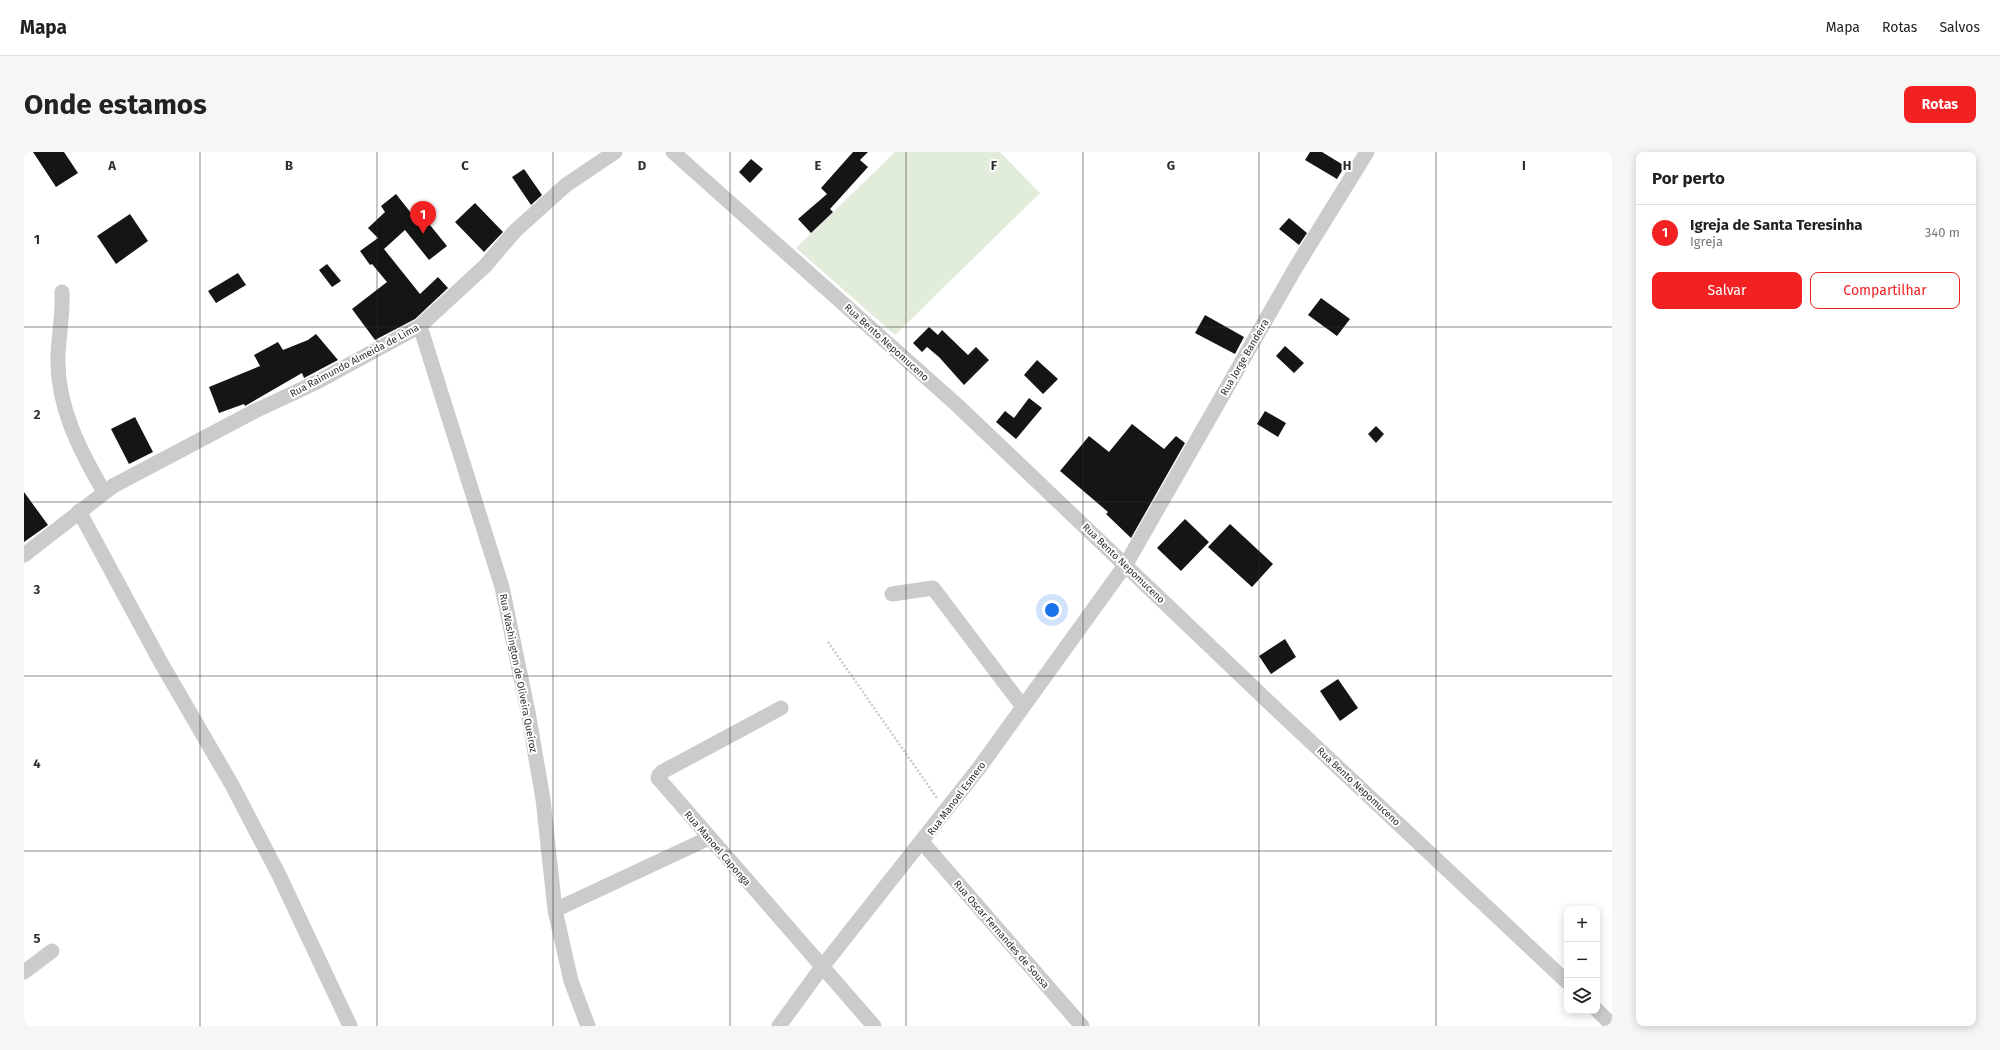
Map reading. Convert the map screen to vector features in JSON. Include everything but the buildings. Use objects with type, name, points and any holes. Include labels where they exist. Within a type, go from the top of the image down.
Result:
[{"type":"street","name":"Rua Raimundo Almeida de Lima","points":[[24,555],[104,492],[134,474],[255,410],[317,382],[420,326],[485,266],[515,232],[566,185],[615,152]]},
{"type":"street","name":"Rua Bento Nepomuceno","points":[[673,152],[957,405],[1126,564],[1277,710],[1564,979]]},
{"type":"street","name":"Rua Jorge Bandeira","points":[[1126,564],[1296,267],[1367,152]]},
{"type":"street","points":[[62,292],[63,315],[58,356],[60,388],[70,423],[82,454],[104,492]]},
{"type":"street","name":"Rua Washington de Oliveira Queiroz","points":[[420,326],[502,587],[528,712],[543,799],[555,910],[571,981],[588,1026]]},
{"type":"street","points":[[79,511],[160,661],[232,785],[279,875],[350,1026]]},
{"type":"street","name":"Rua Manoel Esmero","points":[[779,1026],[822,967],[922,842],[1023,707],[1126,564]]},
{"type":"street","points":[[892,594],[933,588],[1023,707]]},
{"type":"street","name":"Rua Manoel Caponga","points":[[781,708],[658,774],[660,782],[874,1026]]},
{"type":"street","points":[[555,910],[709,838]]},
{"type":"street","name":"Rua Oscar Fernandes de Sousa","points":[[922,842],[1082,1026]]},
{"type":"street","points":[[24,972],[52,952]]},
{"type":"street","points":[[1600,1013],[1612,1024]]},
{"type":"path","points":[[828,642],[942,805]]},
{"type":"green space","points":[[895,152],[1000,152],[1040,193],[895,335],[796,248]]},
{"type":"place","name":"Igreja de Santa Teresinha","points":[[423,234]]}]
